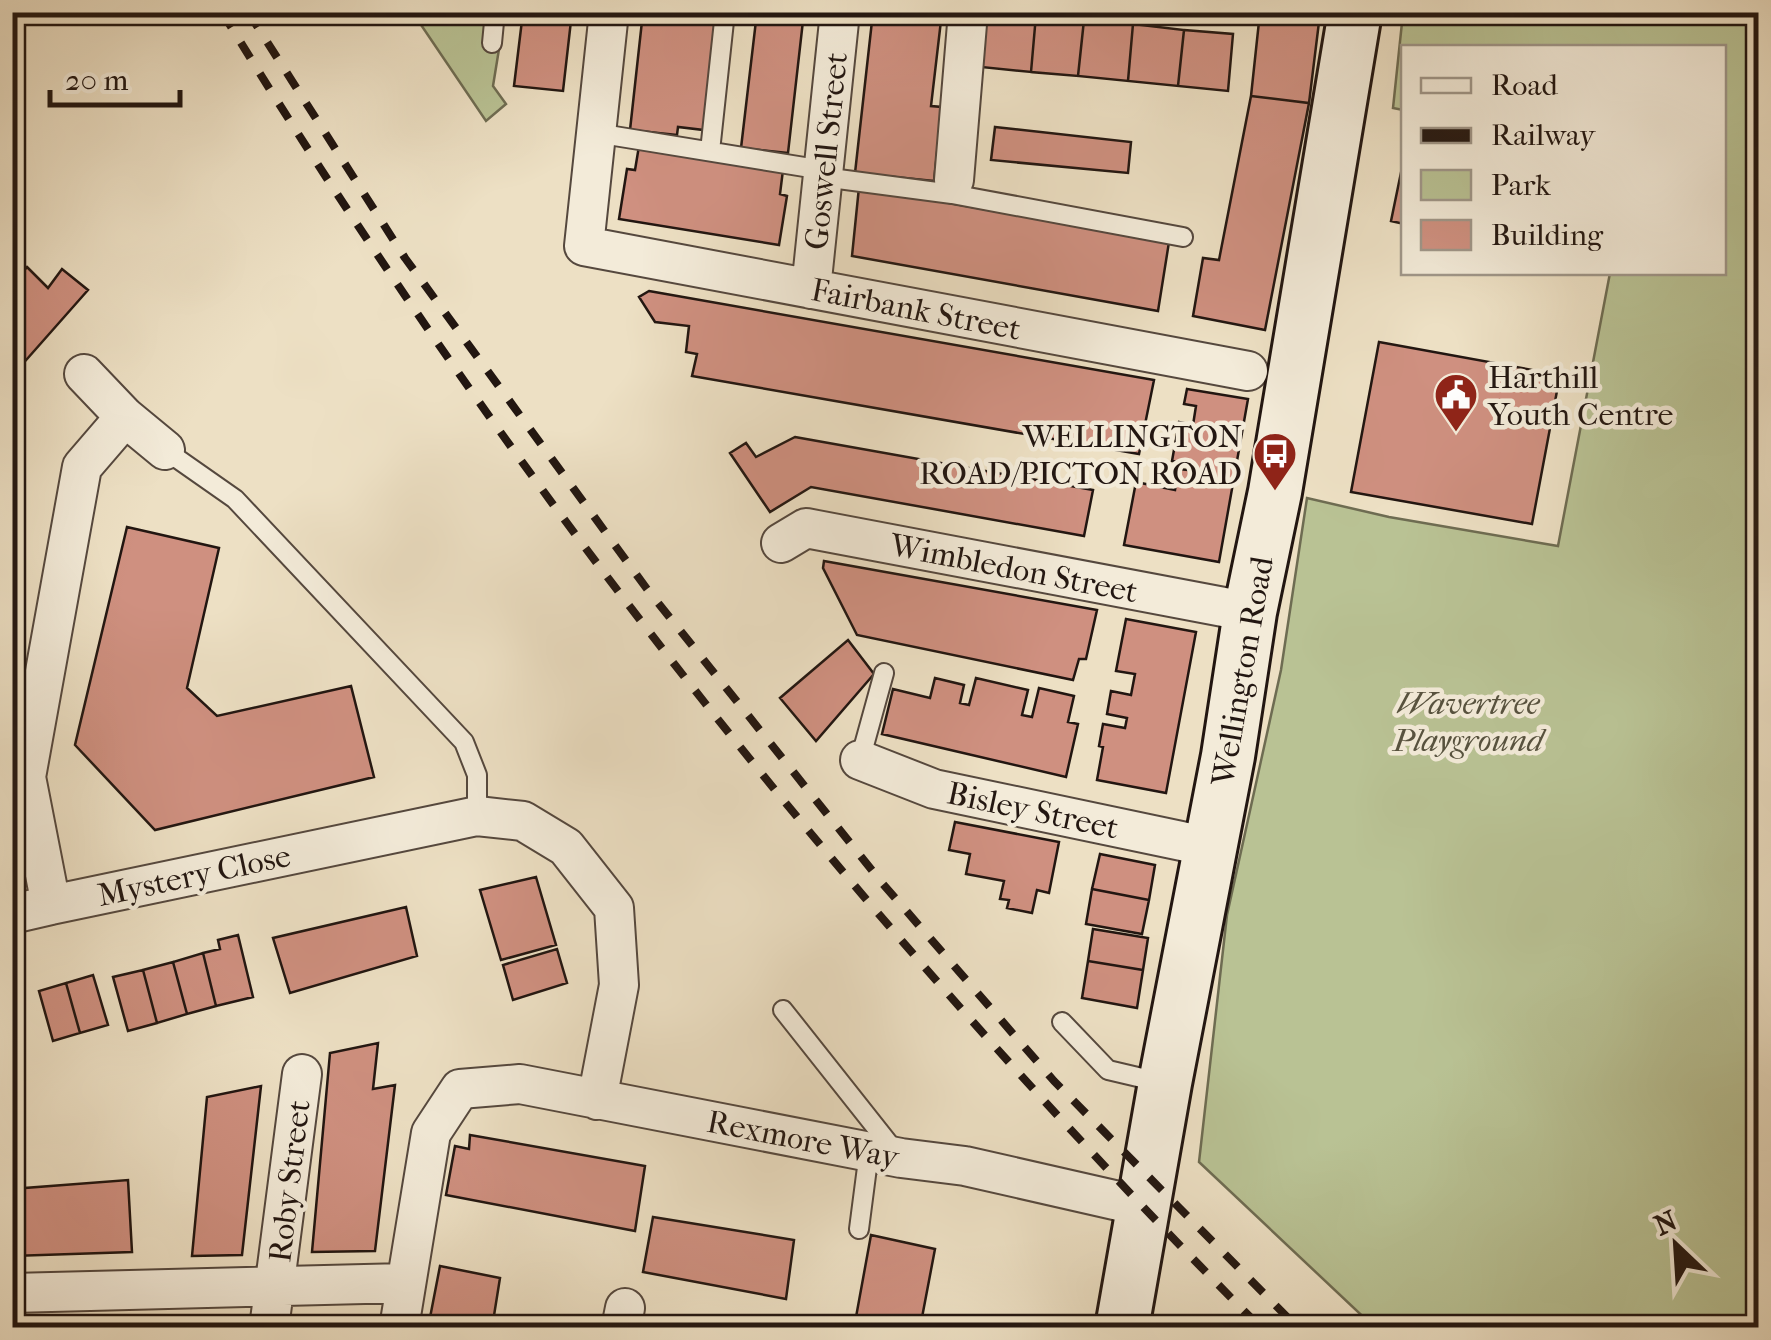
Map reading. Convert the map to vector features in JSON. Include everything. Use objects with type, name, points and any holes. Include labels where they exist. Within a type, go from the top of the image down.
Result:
[{"type":"main road","name":"Wellington Road","points":[[1122,1328],[1250,612],[1276,492],[1355,12]]},
{"type":"street","points":[[596,133],[608,12]]},
{"type":"street","name":"Goswell Street","points":[[811,288],[840,12]]},
{"type":"street","points":[[953,187],[968,12]]},
{"type":"street","name":"Fairbank Street","points":[[596,133],[584,246],[1248,371]]},
{"type":"street","points":[[84,374],[124,417],[165,450]]},
{"type":"street","name":"Mystery Close","points":[[124,417],[82,467],[26,777],[51,906],[477,816],[523,821],[566,847],[614,908],[619,985],[597,1100]]},
{"type":"street","name":"Wimbledon Street","points":[[782,542],[806,528],[1250,612]]},
{"type":"street","name":"Bisley Street","points":[[860,760],[934,789],[1210,847]]},
{"type":"street","points":[[12,914],[51,906]]},
{"type":"street","name":"Roby Street","points":[[269,1328],[302,1074]]},
{"type":"street","name":"Rexmore Way","points":[[405,1283],[431,1134],[460,1089],[520,1084],[885,1155],[965,1166],[1145,1208]]},
{"type":"street","points":[[12,1293],[405,1283],[399,1328]]},
{"type":"lane","points":[[492,43],[495,12]]},
{"type":"lane","points":[[710,152],[725,12]]},
{"type":"lane","points":[[596,133],[823,174],[953,187],[1183,237]]},
{"type":"lane","points":[[165,450],[235,499],[464,742],[477,775],[477,816]]},
{"type":"lane","points":[[860,760],[884,673]]},
{"type":"lane","points":[[783,1010],[885,1155],[859,1229]]},
{"type":"lane","points":[[1062,1022],[1108,1070],[1164,1083]]},
{"type":"green space","points":[[413,13],[495,13],[500,43],[493,86],[506,104],[486,121]]},
{"type":"green space","name":"Wavertree Playground","points":[[1403,13],[1758,13],[1758,1327],[1374,1327],[1199,1162],[1227,915],[1281,670],[1307,498],[1389,517],[1558,546],[1610,275],[1726,275],[1726,45],[1401,45],[1401,110],[1393,108]]},
{"type":"building","points":[[523,12],[572,12],[563,91],[514,86]]},
{"type":"building","points":[[643,12],[717,12],[704,130],[678,127],[677,135],[630,130]]},
{"type":"building","points":[[757,12],[804,12],[788,153],[741,148]]},
{"type":"building","points":[[873,12],[942,12],[931,106],[942,107],[934,181],[855,173]]},
{"type":"building","points":[[986,12],[1036,15],[1031,72],[981,67]]},
{"type":"building","points":[[1260,12],[1312,12],[1319,22],[1309,103],[1251,96]]},
{"type":"building","points":[[1036,15],[1084,20],[1078,76],[1031,72]]},
{"type":"building","points":[[1084,20],[1133,24],[1128,81],[1078,76]]},
{"type":"building","points":[[1133,24],[1184,30],[1178,86],[1128,81]]},
{"type":"building","points":[[1184,30],[1233,34],[1228,91],[1178,86]]},
{"type":"building","points":[[1251,96],[1309,103],[1265,330],[1193,316],[1203,258],[1219,260]]},
{"type":"building","points":[[995,127],[1131,142],[1128,173],[991,160]]},
{"type":"building","points":[[639,146],[783,170],[780,194],[787,196],[779,245],[619,219],[627,169],[635,170]]},
{"type":"building","points":[[1401,173],[1401,223],[1391,221]]},
{"type":"building","points":[[859,187],[1169,242],[1158,311],[852,256]]},
{"type":"building","points":[[27,267],[48,288],[62,269],[88,290],[12,376],[12,285]]},
{"type":"building","points":[[649,291],[1154,380],[1139,454],[692,376],[697,354],[686,352],[689,326],[655,322],[639,297]]},
{"type":"building","name":"Harthill Youth Centre","points":[[1379,342],[1560,375],[1532,524],[1351,492]]},
{"type":"building","points":[[1187,389],[1248,399],[1219,562],[1124,545],[1136,482],[1175,490],[1178,469],[1187,470],[1189,464],[1172,461],[1179,422],[1193,425],[1196,406],[1184,404]]},
{"type":"building","points":[[795,437],[1093,490],[1084,536],[811,487],[770,512],[730,453],[746,443],[756,457]]},
{"type":"building","points":[[127,527],[219,548],[187,688],[217,716],[351,686],[374,777],[155,830],[75,745]]},
{"type":"building","points":[[824,561],[1097,610],[1086,659],[1079,659],[1073,680],[857,635],[823,568]]},
{"type":"building","points":[[1126,619],[1196,632],[1166,793],[1097,780],[1103,724],[1125,728],[1127,718],[1107,714],[1111,691],[1131,695],[1135,674],[1116,671]]},
{"type":"building","points":[[848,640],[874,674],[816,741],[780,698]]},
{"type":"building","points":[[935,678],[964,685],[960,703],[969,705],[976,678],[1028,690],[1022,715],[1032,717],[1039,688],[1074,696],[1068,722],[1078,724],[1066,777],[882,734],[893,689],[930,698]]},
{"type":"building","points":[[955,822],[1059,842],[1049,893],[1037,890],[1032,913],[1007,908],[1009,900],[1000,899],[1004,881],[966,874],[970,854],[949,850]]},
{"type":"building","points":[[1100,854],[1155,865],[1149,900],[1092,889]]},
{"type":"building","points":[[536,877],[556,945],[501,960],[480,890]]},
{"type":"building","points":[[1092,889],[1149,900],[1142,934],[1086,924]]},
{"type":"building","points":[[406,907],[417,956],[290,993],[273,938]]},
{"type":"building","points":[[1093,929],[1148,938],[1143,970],[1088,961]]},
{"type":"building","points":[[238,935],[253,997],[216,1006],[203,953],[220,949],[218,940]]},
{"type":"building","points":[[557,949],[567,983],[513,1000],[503,965]]},
{"type":"building","points":[[203,953],[216,1006],[187,1014],[173,962]]},
{"type":"building","points":[[1088,961],[1143,970],[1137,1008],[1082,998]]},
{"type":"building","points":[[173,962],[187,1014],[157,1023],[143,970]]},
{"type":"building","points":[[143,970],[157,1023],[128,1031],[113,977]]},
{"type":"building","points":[[93,975],[108,1025],[80,1033],[66,983]]},
{"type":"building","points":[[66,983],[80,1033],[53,1041],[39,991]]},
{"type":"building","points":[[378,1043],[373,1089],[395,1085],[375,1251],[312,1252],[330,1053]]},
{"type":"building","points":[[261,1086],[242,1255],[192,1256],[207,1097]]},
{"type":"building","points":[[470,1135],[645,1166],[635,1231],[446,1195],[455,1146],[469,1149]]},
{"type":"building","points":[[128,1180],[132,1252],[12,1256],[12,1189]]},
{"type":"building","points":[[653,1217],[794,1240],[786,1299],[643,1272]]},
{"type":"building","points":[[871,1235],[935,1249],[920,1328],[854,1328]]},
{"type":"building","points":[[440,1266],[500,1278],[492,1328],[428,1328]]},
{"type":"building","points":[[290,1320],[369,1320],[368,1328],[289,1328]]},
{"type":"railway","points":[[222,12],[334,189],[452,363],[575,534],[703,700],[973,1022],[1261,1328]]},
{"type":"railway","points":[[248,12],[405,258],[647,589],[883,884],[1054,1081],[1298,1328]]},
{"type":"place","name":"Harthill Youth Centre","points":[[1456,433]]},
{"type":"place","name":"WELLINGTON ROAD/PICTON ROAD","points":[[1275,492]]}]
